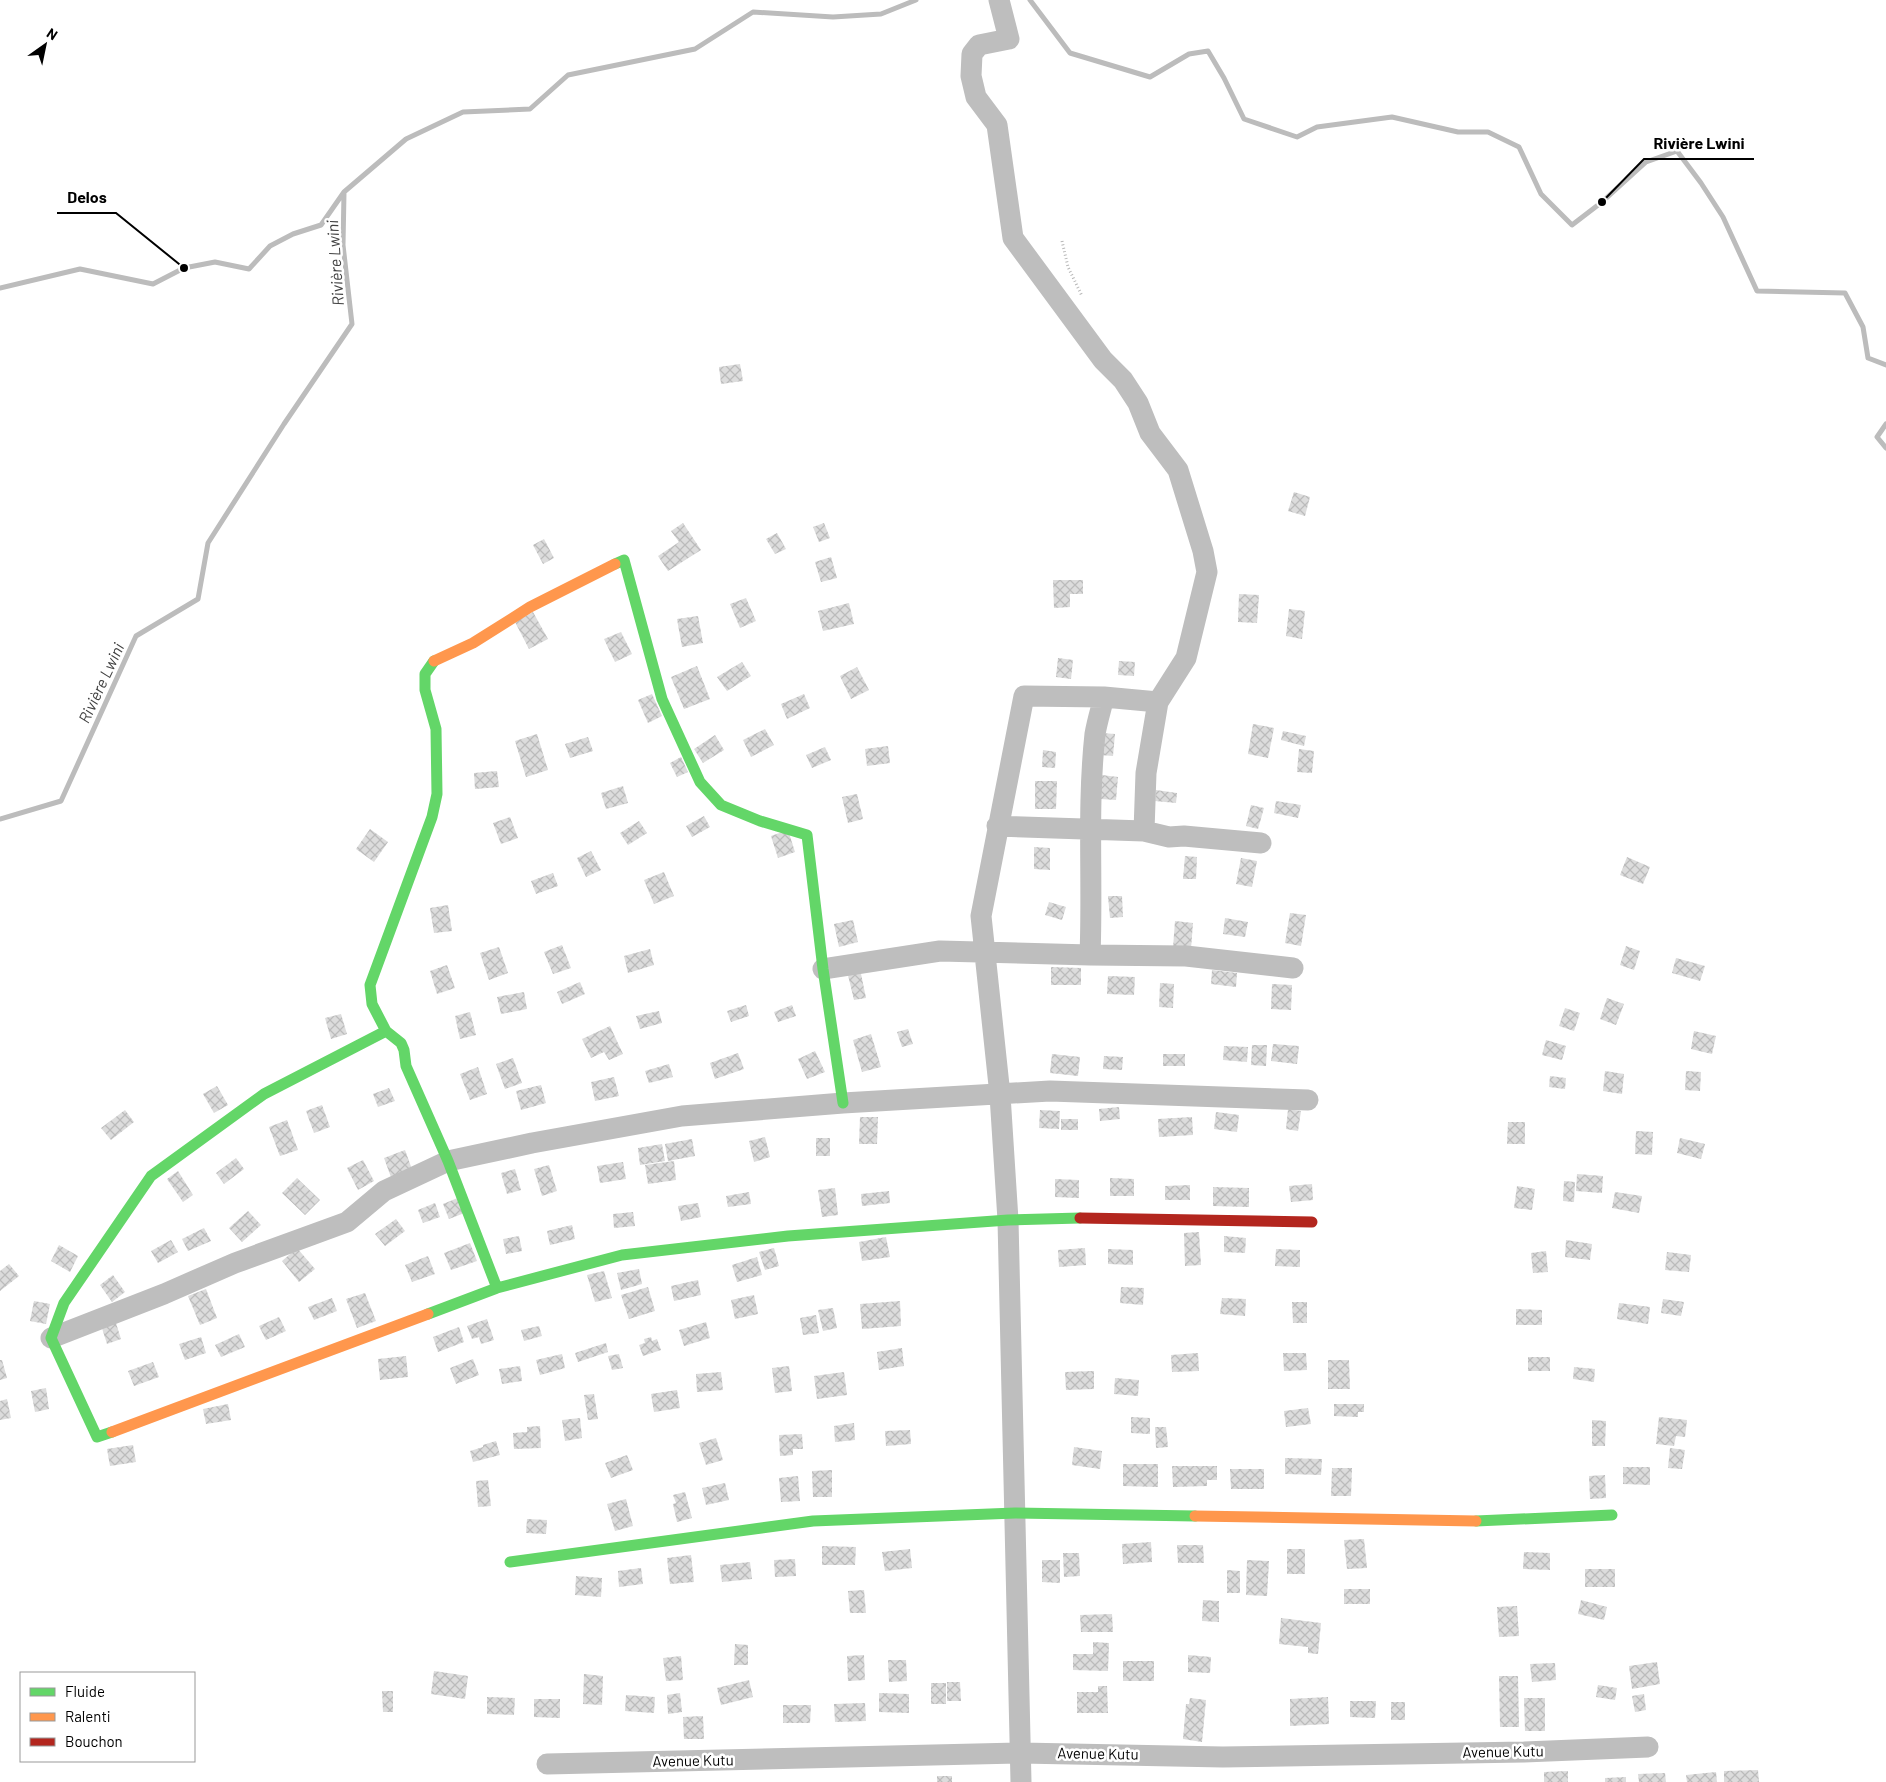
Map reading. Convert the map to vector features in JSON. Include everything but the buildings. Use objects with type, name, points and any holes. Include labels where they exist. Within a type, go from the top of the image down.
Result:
[{"type":"street","points":[[999,0],[1009,39],[980,46],[972,54],[971,76],[976,96],[997,125],[1013,238],[1103,360],[1123,380],[1138,403],[1150,433],[1178,470],[1203,551],[1207,572],[1186,658],[1158,702],[1146,773],[1144,831]]},
{"type":"street","points":[[497,1288],[448,1161],[406,1066],[404,1050],[401,1043],[386,1031],[372,1004],[370,985],[432,817],[437,794],[436,729],[425,690],[425,674],[434,661],[472,643],[530,607],[624,560],[662,699],[700,782],[721,805],[807,835],[822,969],[843,1103]]},
{"type":"street","points":[[1022,1782],[1008,1220],[1000,1094],[981,916],[997,826],[1024,696],[1104,697],[1158,702]]},
{"type":"street","points":[[1090,956],[1090,829],[1095,733],[1104,697]]},
{"type":"street","points":[[997,826],[1144,831],[1169,837],[1184,836],[1261,843]]},
{"type":"street","points":[[822,969],[940,950],[1090,956],[1186,956],[1293,968]]},
{"type":"street","points":[[386,1031],[264,1094],[151,1176],[64,1303],[51,1338],[97,1437],[497,1288],[622,1255],[788,1236],[1008,1220],[1099,1218],[1312,1222]]},
{"type":"street","points":[[51,1338],[164,1294],[235,1262],[347,1222],[384,1191],[448,1161],[532,1143],[682,1116],[843,1103],[1050,1091],[1308,1100]]},
{"type":"street","points":[[510,1562],[814,1521],[1015,1513],[1487,1521],[1612,1516]]},
{"type":"street","name":"Avenue Kutu","points":[[547,1764],[1022,1753],[1223,1757],[1515,1752],[1648,1747]]},
{"type":"path","points":[[1062,241],[1068,267],[1084,300]]},
{"type":"waterway","name":"Rivière Lwini","points":[[0,288],[80,269],[153,284],[184,268],[215,262],[249,269],[270,246],[293,234],[321,225],[344,192],[406,139],[463,112],[530,109],[568,75],[695,49],[753,12],[833,17],[881,14],[916,0]]},
{"type":"waterway","name":"Rivière Lwini","points":[[1030,0],[1070,53],[1150,77],[1189,54],[1208,51],[1224,78],[1244,119],[1297,137],[1317,127],[1392,117],[1458,132],[1488,132],[1519,147],[1541,194],[1572,225],[1602,202],[1646,162],[1677,151],[1723,217],[1757,291],[1845,293],[1863,327],[1868,358],[1886,365]]},
{"type":"waterway","name":"Rivière Lwini","points":[[0,819],[61,801],[136,636],[198,599],[208,543],[284,424],[352,324],[343,245],[344,193]]},
{"type":"waterway","name":"Rivière Lwini","points":[[1886,424],[1877,437],[1886,448]]},
{"type":"traffic: fast","points":[[615,564],[624,560],[662,699],[700,782],[721,805],[760,821],[807,835],[823,969],[843,1103]]},
{"type":"traffic: fast","points":[[434,661],[425,674],[425,690],[436,729],[437,794],[432,817],[370,985],[372,1004],[386,1031],[401,1043],[404,1050],[406,1066],[448,1161],[497,1288]]},
{"type":"traffic: fast","points":[[112,1432],[97,1437],[51,1338],[64,1303],[151,1176],[264,1094],[386,1031]]},
{"type":"traffic: fast","points":[[428,1314],[497,1288],[622,1255],[788,1236],[1008,1220],[1080,1218]]},
{"type":"traffic: fast","points":[[510,1562],[813,1521],[1015,1513],[1195,1516]]},
{"type":"traffic: fast","points":[[1476,1521],[1612,1515]]},
{"type":"traffic: slow","points":[[434,661],[473,643],[530,607],[615,564]]},
{"type":"traffic: slow","points":[[112,1432],[428,1314]]},
{"type":"traffic: slow","points":[[1195,1516],[1476,1521]]},
{"type":"traffic: jam","points":[[1080,1218],[1312,1222]]},
{"type":"place","name":"Rivière Lwini","points":[[1602,202]]},
{"type":"place","name":"Delos","points":[[184,268]]}]
